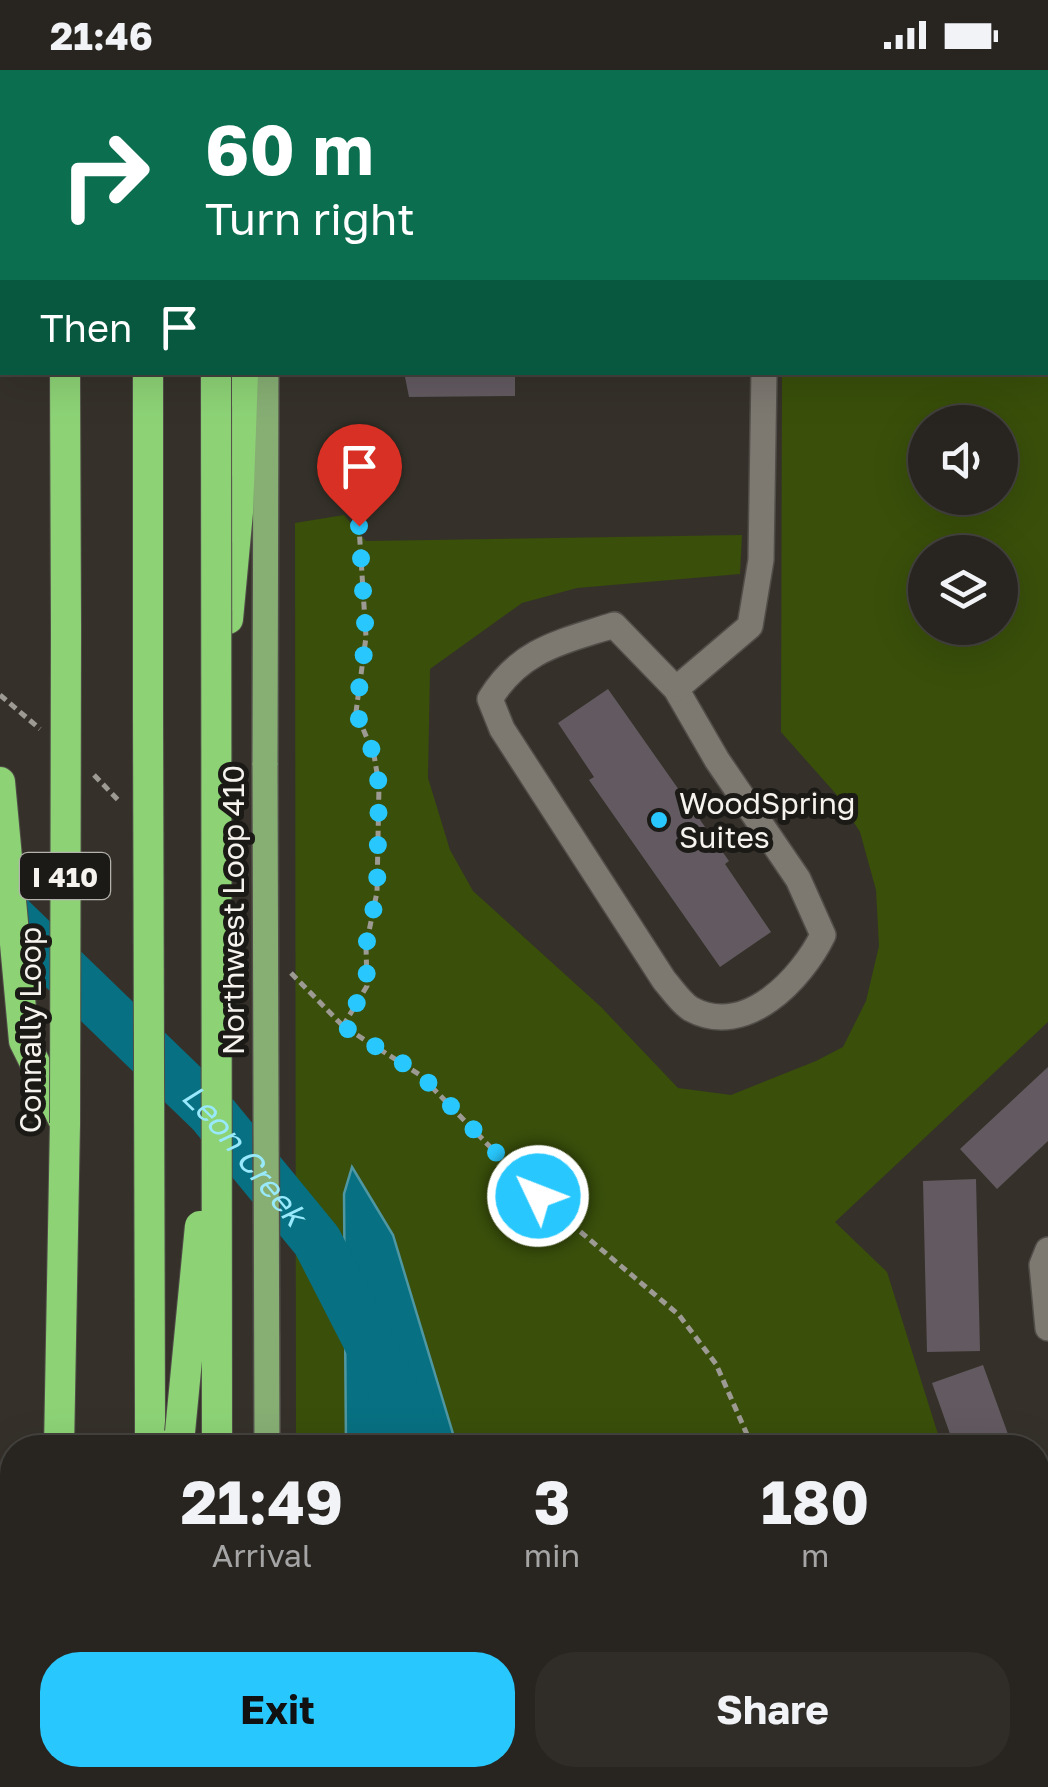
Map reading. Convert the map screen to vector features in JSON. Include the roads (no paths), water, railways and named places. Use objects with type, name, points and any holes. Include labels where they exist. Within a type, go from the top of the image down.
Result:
[{"type":"highway","name":"Connally Loop","points":[[59,1435],[65,1123],[65,375]]},
{"type":"highway","name":"I 410","points":[[148,375],[150,1433]]},
{"type":"highway","points":[[216,375],[218,1435]]},
{"type":"highway","points":[[177,1435],[212,1093],[219,777],[240,483],[242,375]]},
{"type":"highway","points":[[0,782],[24,1041],[65,1123]]},
{"type":"main road","name":"Northwest Loop 410","points":[[266,375],[267,1435]]},
{"type":"lane","points":[[676,689],[750,626],[761,560],[764,375]]},
{"type":"lane","points":[[614,625],[676,689],[717,760],[798,879],[823,935],[807,968],[787,986],[754,1008],[722,1016],[690,1009],[664,980],[502,729],[490,699],[506,672],[538,650],[614,625]]},
{"type":"lane","points":[[1048,1250],[1042,1265],[1048,1328]]},
{"type":"water","points":[[352,1167],[393,1235],[453,1435],[346,1435],[344,1194]]},
{"type":"waterway","name":"Leon Creek","points":[[0,908],[211,1112],[317,1241],[416,1435]]},
{"type":"place","name":"WoodSpring Suites","points":[[659,820]]}]
